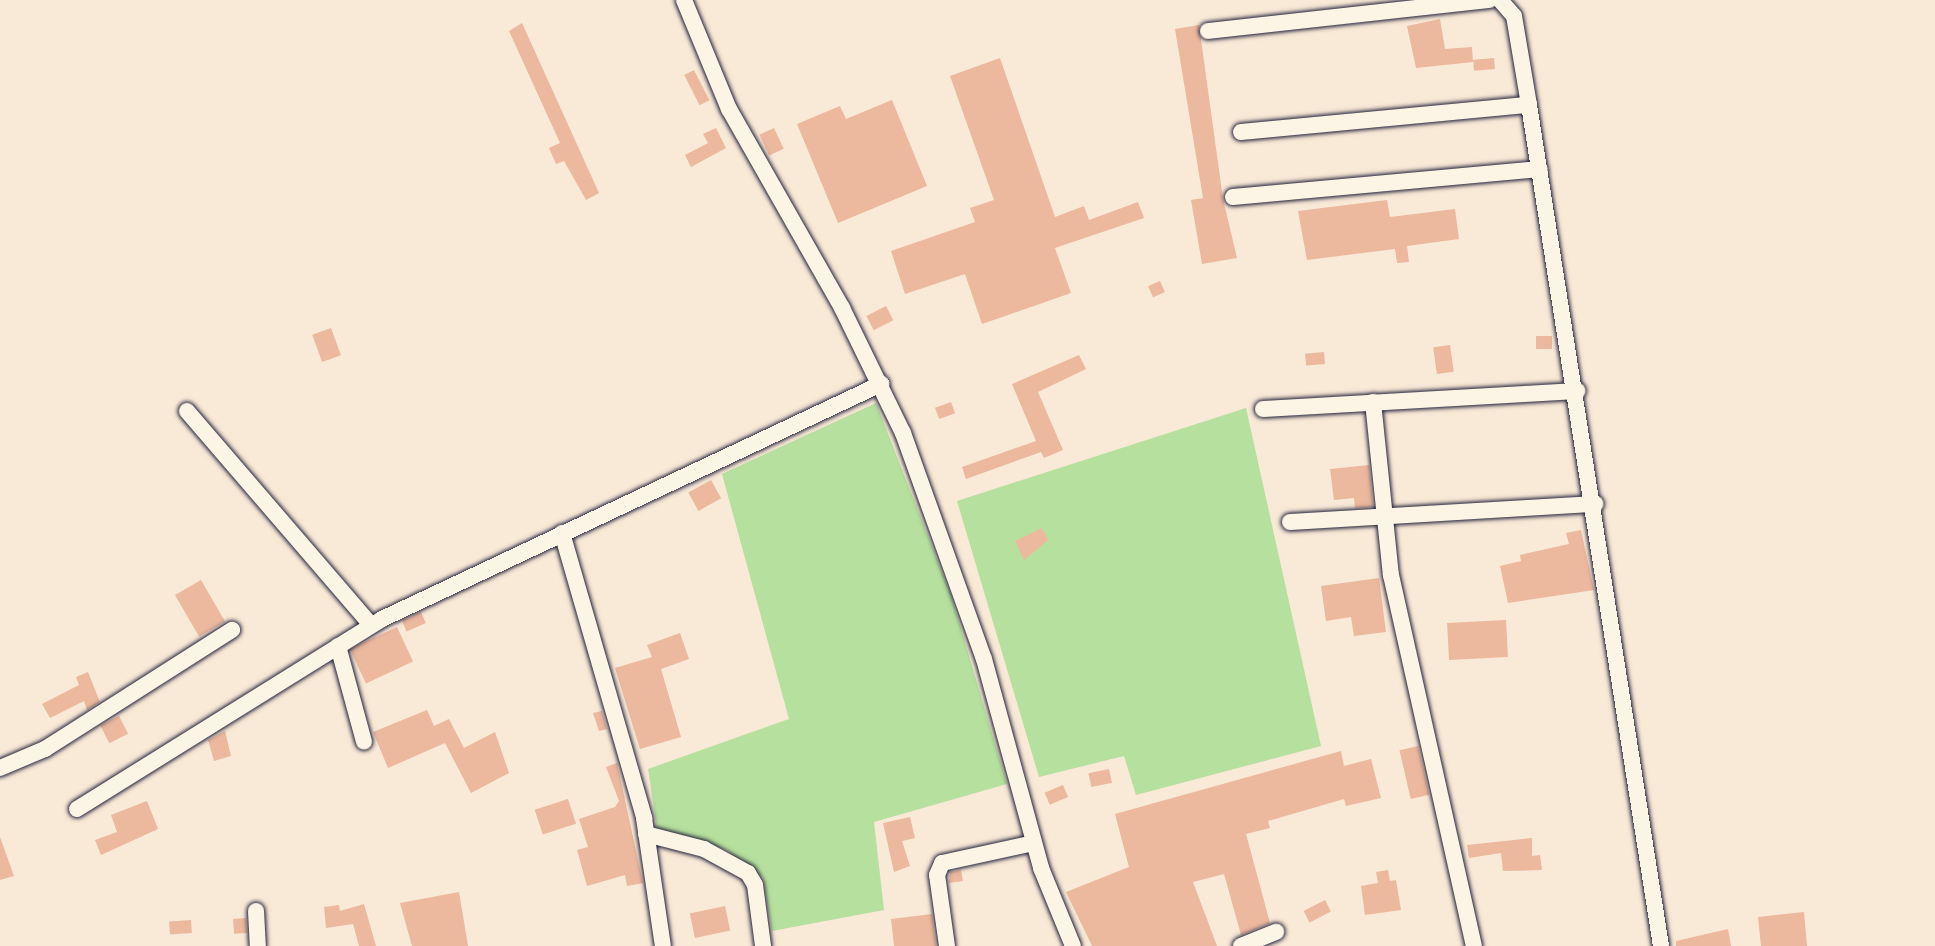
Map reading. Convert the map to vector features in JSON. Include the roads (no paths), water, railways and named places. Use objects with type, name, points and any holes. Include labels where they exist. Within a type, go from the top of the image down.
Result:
[{"type":"street","points":[[684,0],[755,160],[881,384],[931,502],[984,659],[1034,843],[1073,946]]},
{"type":"street","points":[[1208,31],[1489,0]]},
{"type":"street","points":[[1500,0],[1512,8],[1540,169],[1595,504],[1661,946]]},
{"type":"street","points":[[1241,132],[1529,105]]},
{"type":"street","points":[[1233,197],[1540,169]]},
{"type":"street","points":[[77,808],[371,625],[561,533],[881,384]]},
{"type":"street","points":[[1263,409],[1577,391]]},
{"type":"street","points":[[1373,402],[1382,516],[1405,647],[1474,946]]},
{"type":"street","points":[[187,411],[371,625]]},
{"type":"street","points":[[1290,522],[1595,504]]},
{"type":"street","points":[[561,533],[611,690],[646,834],[663,946]]},
{"type":"street","points":[[0,768],[45,749],[232,630]]},
{"type":"street","points":[[338,646],[364,742]]},
{"type":"street","points":[[646,834],[704,849],[748,873],[755,885],[763,946]]},
{"type":"street","points":[[947,946],[938,875],[942,863],[1034,843]]},
{"type":"street","points":[[256,911],[258,946]]},
{"type":"street","points":[[1241,946],[1276,932]]}]
